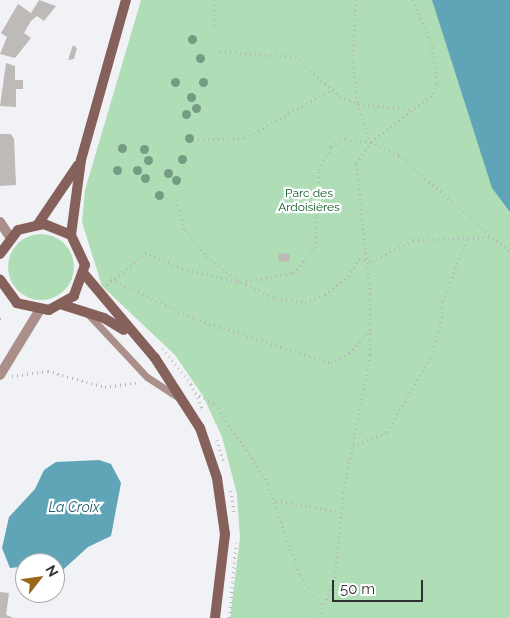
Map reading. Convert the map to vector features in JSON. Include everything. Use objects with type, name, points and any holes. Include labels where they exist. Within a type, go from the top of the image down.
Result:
[{"type":"main road","points":[[71,235],[81,160],[126,0]]},
{"type":"main road","points":[[0,254],[10,237],[38,224],[81,160]]},
{"type":"main road","points":[[0,280],[13,301],[39,311],[63,305],[77,293],[84,275],[84,255],[71,235],[56,226],[38,224]]},
{"type":"main road","points":[[84,275],[131,334],[155,358],[188,405],[209,450],[222,505],[225,561],[215,618]]},
{"type":"main road","points":[[63,305],[84,310],[131,334]]},
{"type":"street","points":[[0,222],[10,237]]},
{"type":"street","points":[[4,376],[39,311]]},
{"type":"lane","points":[[84,310],[148,376],[188,405]]},
{"type":"path","points":[[214,0],[215,26]]},
{"type":"path","points":[[356,0],[353,62],[358,104],[371,142]]},
{"type":"path","points":[[318,618],[335,578],[340,512],[368,370],[371,328],[356,164],[371,142],[409,109],[433,94],[437,83],[432,47],[413,0]]},
{"type":"path","points":[[220,51],[295,57],[331,90],[358,104],[409,109]]},
{"type":"path","points":[[198,140],[245,138],[331,90]]},
{"type":"path","points":[[176,200],[185,230],[207,256],[240,282],[271,280],[306,262],[319,229],[319,170],[325,155],[345,139],[371,142],[406,161],[510,252]]},
{"type":"path","points":[[104,291],[111,279],[145,253],[187,270],[240,282],[276,298],[305,302],[325,295],[348,276],[356,261],[376,259],[413,240],[467,240],[493,237]]},
{"type":"path","points":[[353,446],[388,432],[431,356],[442,318],[442,301],[467,240]]},
{"type":"path","points":[[111,279],[195,319],[331,363],[349,353],[371,328]]},
{"type":"path","points":[[0,319],[5,319]]},
{"type":"path","points":[[4,376],[48,371],[105,387],[138,383],[148,376]]},
{"type":"path","points":[[195,394],[215,404],[236,432],[276,500],[300,575],[324,607]]},
{"type":"path","points":[[276,500],[340,512]]},
{"type":"green space","name":"Parc des Ardoisières","points":[[141,0],[510,0],[510,618],[230,618],[240,538],[237,494],[222,437],[203,396],[175,355],[102,286],[82,222],[85,190]]},
{"type":"green space","points":[[41,234],[54,237],[64,244],[71,254],[74,267],[71,280],[64,290],[54,297],[41,300],[28,297],[18,290],[11,280],[8,267],[11,254],[18,244],[28,237]]},
{"type":"water","points":[[432,0],[510,0],[510,212],[492,188]]},
{"type":"water","name":"La Croix","points":[[99,460],[111,464],[121,483],[111,536],[88,547],[65,568],[65,553],[15,553],[15,567],[10,568],[2,548],[9,517],[35,489],[44,470],[56,462]]},
{"type":"building","points":[[39,0],[56,6],[44,21],[37,16],[31,21],[24,33],[31,38],[15,58],[0,54],[7,37],[1,33],[18,4],[31,13]]},
{"type":"building","points":[[73,45],[77,48],[74,59],[68,60]]},
{"type":"building","points":[[6,63],[15,66],[15,80],[23,80],[23,89],[16,89],[16,107],[0,106]]},
{"type":"building","points":[[0,134],[11,134],[14,139],[16,185],[0,186]]},
{"type":"building","points":[[279,253],[290,254],[289,262],[278,261]]},
{"type":"building","points":[[0,592],[9,593],[6,615],[14,618],[0,618]]}]
